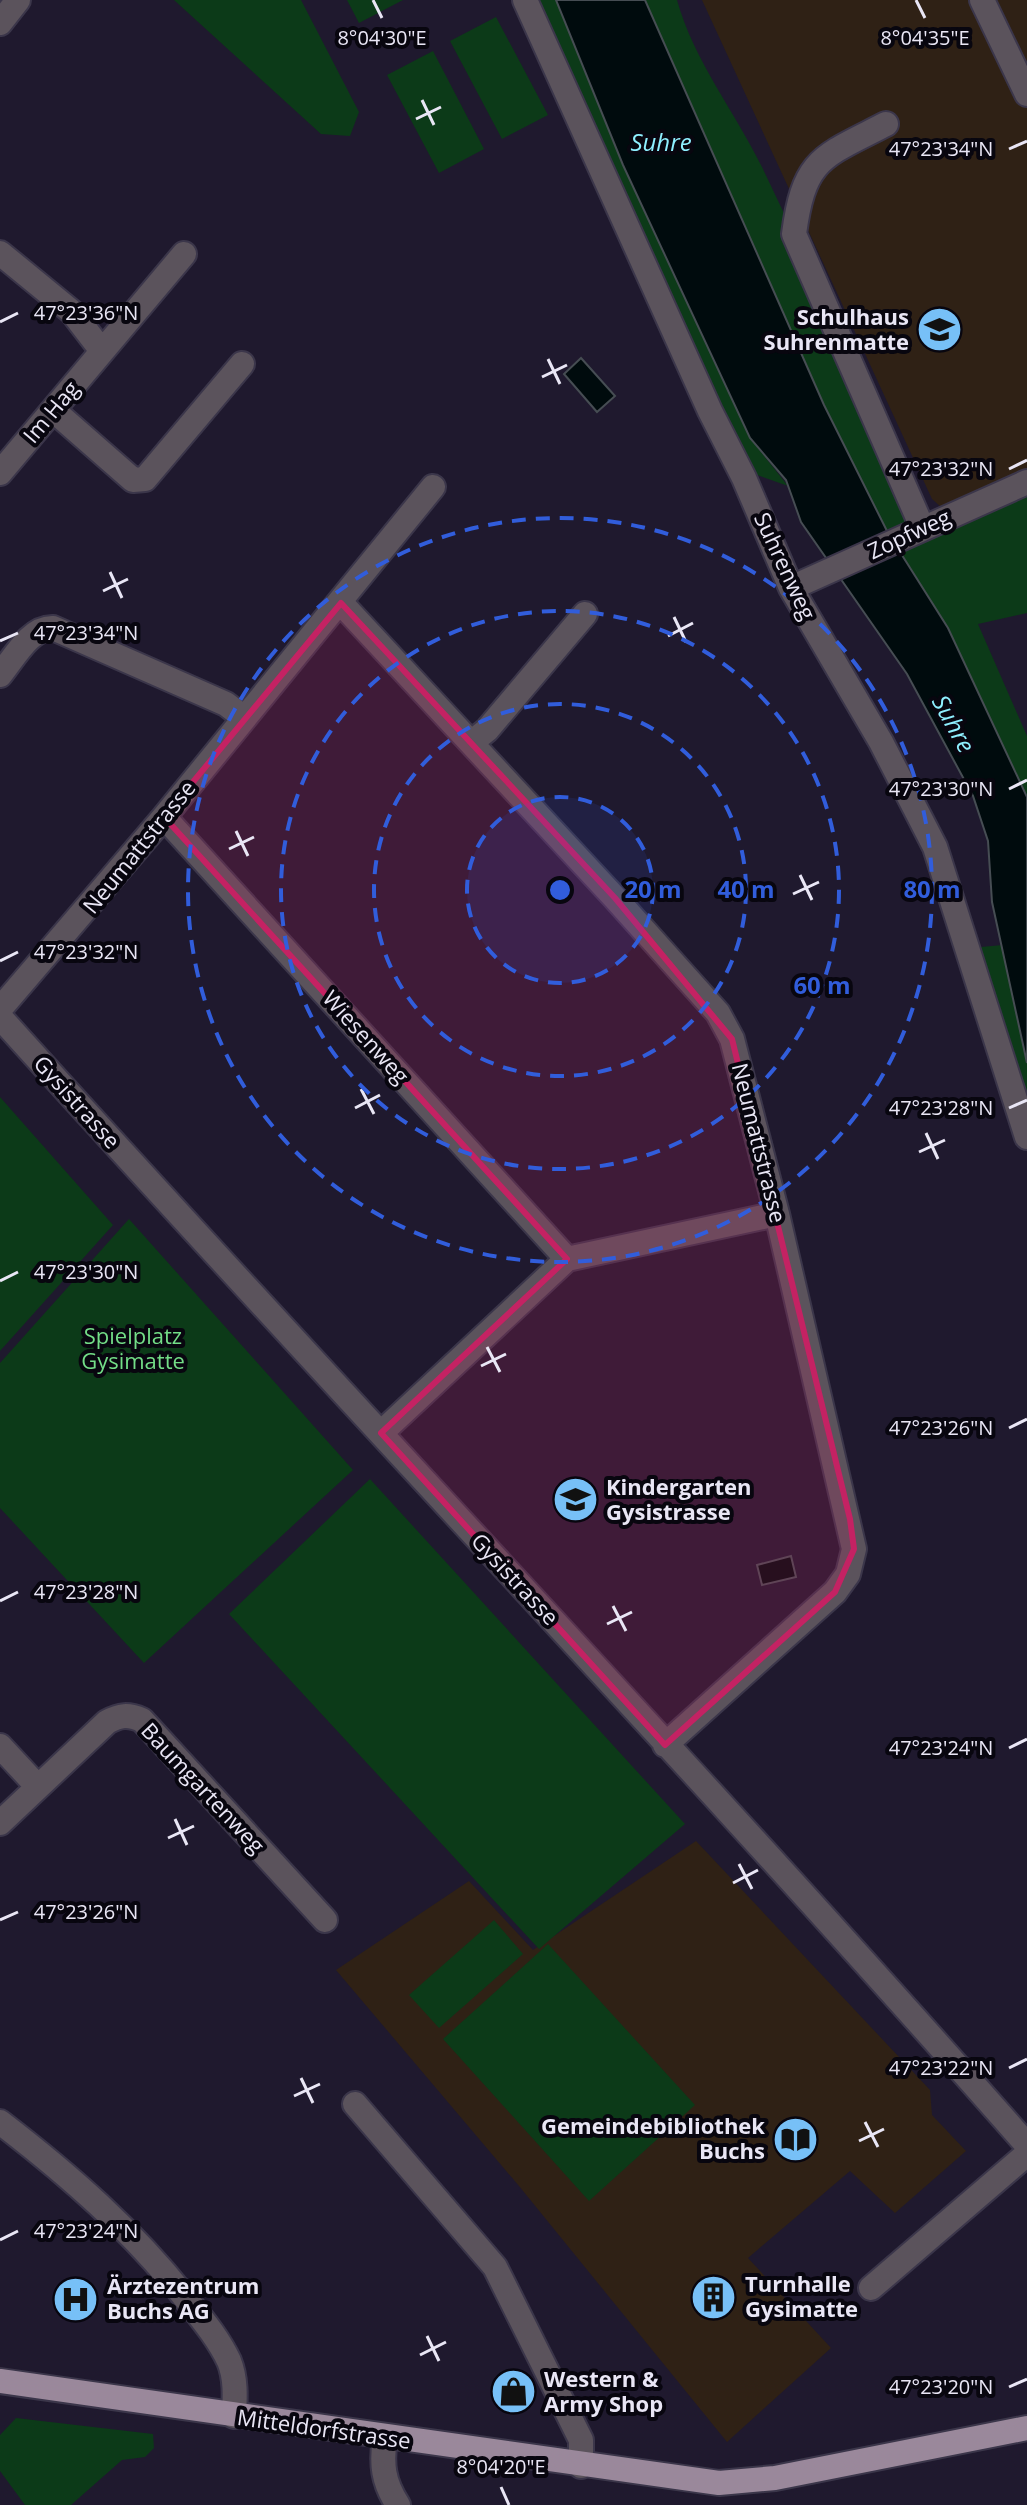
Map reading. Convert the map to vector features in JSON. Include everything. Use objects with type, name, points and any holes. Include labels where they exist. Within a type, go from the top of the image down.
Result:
[{"type":"main road","name":"Mitteldorfstrasse","points":[[0,2381],[581,2466],[719,2483],[775,2478],[1027,2428]]},
{"type":"street","points":[[0,23],[18,0]]},
{"type":"street","name":"Suhrenweg","points":[[525,0],[716,426],[744,478],[791,588],[881,742],[935,847],[1027,1137]]},
{"type":"street","points":[[982,0],[1027,94]]},
{"type":"street","points":[[886,124],[817,161],[800,193],[794,234],[922,527]]},
{"type":"street","points":[[0,253],[72,312],[102,351]]},
{"type":"street","name":"Im Hag","points":[[0,473],[184,254]]},
{"type":"street","points":[[53,410],[133,480],[145,479],[242,364]]},
{"type":"street","name":"Zopfweg","points":[[791,588],[1027,482]]},
{"type":"street","name":"Neumattstrasse","points":[[0,1009],[164,817],[433,487]]},
{"type":"street","name":"Neumattstrasse","points":[[341,603],[718,1013],[732,1039],[777,1214],[854,1549],[848,1574],[835,1592],[665,1745]]},
{"type":"street","points":[[472,742],[487,730],[585,614]]},
{"type":"street","points":[[0,675],[34,633],[43,627],[53,628],[226,704],[243,717]]},
{"type":"street","name":"Wiesenweg","points":[[164,817],[567,1259]]},
{"type":"street","name":"Gysistrasse","points":[[0,1017],[889,1988],[1027,2145]]},
{"type":"street","points":[[381,1433],[567,1259],[777,1214]]},
{"type":"street","name":"Baumgartenweg","points":[[0,1823],[107,1722],[119,1715],[142,1720],[325,1920]]},
{"type":"street","points":[[0,1746],[38,1787]]},
{"type":"street","points":[[355,2104],[495,2267],[581,2440],[581,2466]]},
{"type":"street","points":[[0,2122],[101,2204],[163,2269],[214,2334],[230,2363],[235,2388],[234,2416]]},
{"type":"street","points":[[871,2288],[1027,2154]]},
{"type":"street","points":[[385,2437],[381,2463],[387,2488],[398,2505]]},
{"type":"highlighted area","points":[[341,603],[615,898],[732,1039],[850,1519],[854,1549],[835,1592],[665,1745],[381,1433],[567,1259],[164,817]]},
{"type":"shaded area","name":"Schulhaus Suhrenmatte","points":[[702,0],[1027,0],[1027,473],[955,506],[941,507],[932,499]]},
{"type":"shaded area","points":[[696,1841],[930,2090],[932,2115],[966,2151],[895,2213],[850,2171],[748,2258],[831,2348],[727,2442],[519,2186],[336,1970],[469,1881],[533,1950]]},
{"type":"green space","points":[[174,0],[301,0],[359,112],[350,136],[321,134]]},
{"type":"green space","points":[[347,0],[403,0],[359,23]]},
{"type":"green space","points":[[535,0],[556,0],[623,165],[750,438],[788,486],[749,472]]},
{"type":"green space","points":[[645,0],[677,0],[694,44],[783,211],[922,527],[1027,482],[1027,613],[978,624],[1027,736],[1027,797],[948,628],[888,533],[824,405]]},
{"type":"green space","points":[[496,17],[548,115],[502,139],[450,41]]},
{"type":"green space","points":[[433,51],[484,149],[439,173],[387,75]]},
{"type":"green space","points":[[1003,945],[1027,1063],[1027,1107],[981,947]]},
{"type":"green space","points":[[0,1097],[113,1225],[0,1351]]},
{"type":"green space","name":"Spielplatz Gysimatte","points":[[129,1219],[353,1470],[144,1663],[0,1508],[0,1363]]},
{"type":"green space","points":[[370,1479],[685,1824],[539,1949],[229,1614]]},
{"type":"green space","points":[[494,1920],[523,1954],[439,2028],[409,1995]]},
{"type":"green space","points":[[548,1944],[695,2105],[589,2201],[443,2039]]},
{"type":"green space","points":[[16,2418],[153,2434],[154,2448],[145,2457],[122,2460],[71,2505],[25,2505],[0,2471],[0,2435]]},
{"type":"water","name":"Suhre","points":[[556,0],[645,0],[824,405],[888,533],[948,628],[1027,797],[1027,1063],[992,902],[988,841],[973,796],[907,674],[801,522],[786,480],[750,438],[623,165]]},
{"type":"water","points":[[581,358],[615,396],[597,412],[564,374]]},
{"type":"water","points":[[791,1556],[796,1577],[762,1585],[757,1565]]},
{"type":"place","name":"Schulhaus Suhrenmatte","points":[[940,330]]},
{"type":"place","name":"Kindergarten Gysistrasse","points":[[575,1500]]},
{"type":"place","name":"Gemeindebibliothek Buchs","points":[[796,2139]]},
{"type":"place","name":"Turnhalle Gysimatte","points":[[714,2297]]},
{"type":"place","name":"Ärztezentrum Buchs AG","points":[[76,2299]]},
{"type":"place","name":"Western & Army Shop","points":[[513,2392]]}]
